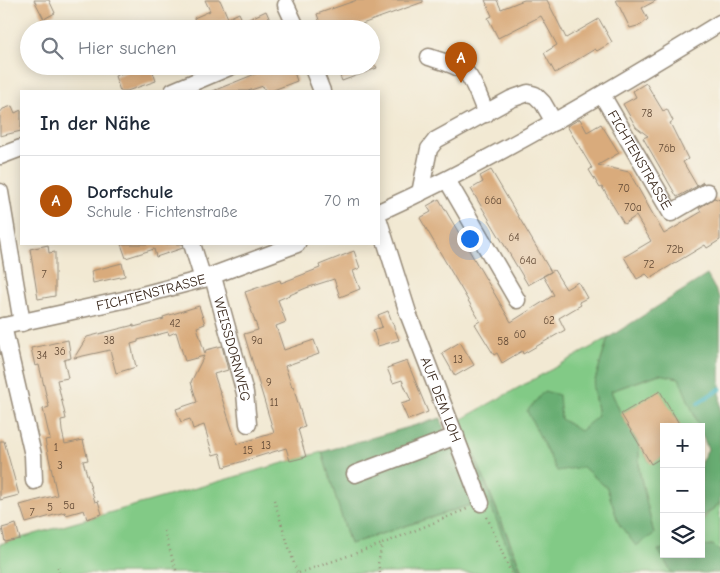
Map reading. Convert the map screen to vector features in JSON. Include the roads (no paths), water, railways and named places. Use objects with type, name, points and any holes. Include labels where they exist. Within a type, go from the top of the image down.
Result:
[{"type":"street","points":[[286,5],[293,20]]},
{"type":"street","name":"FICHTENSTRASSE","points":[[380,212],[447,180],[554,122],[720,23]]},
{"type":"street","points":[[429,57],[454,65],[466,72],[486,114]]},
{"type":"street","points":[[175,90],[211,75]]},
{"type":"street","points":[[316,75],[322,90]]},
{"type":"street","points":[[420,193],[429,149],[436,140],[486,114],[511,98],[528,93],[535,95],[543,103],[554,122]]},
{"type":"street","name":"FICHTENSTRASSE","points":[[602,95],[670,214],[707,192]]},
{"type":"street","points":[[0,156],[20,148]]},
{"type":"street","points":[[447,180],[517,300]]},
{"type":"street","points":[[0,192],[22,323]]},
{"type":"street","name":"AUF DEM LOH","points":[[380,225],[409,316],[481,503]]},
{"type":"street","name":"WEISSDORNWEG","points":[[192,245],[208,278],[245,393],[248,424]]},
{"type":"street","name":"FICHTENSTRASSE","points":[[2,326],[124,300],[208,278],[294,245]]},
{"type":"street","points":[[2,326],[33,455],[34,481]]},
{"type":"street","points":[[355,474],[456,436]]},
{"type":"waterway","points":[[698,403],[720,389]]},
{"type":"place","name":"Dorfschule","points":[[461,83]]}]
